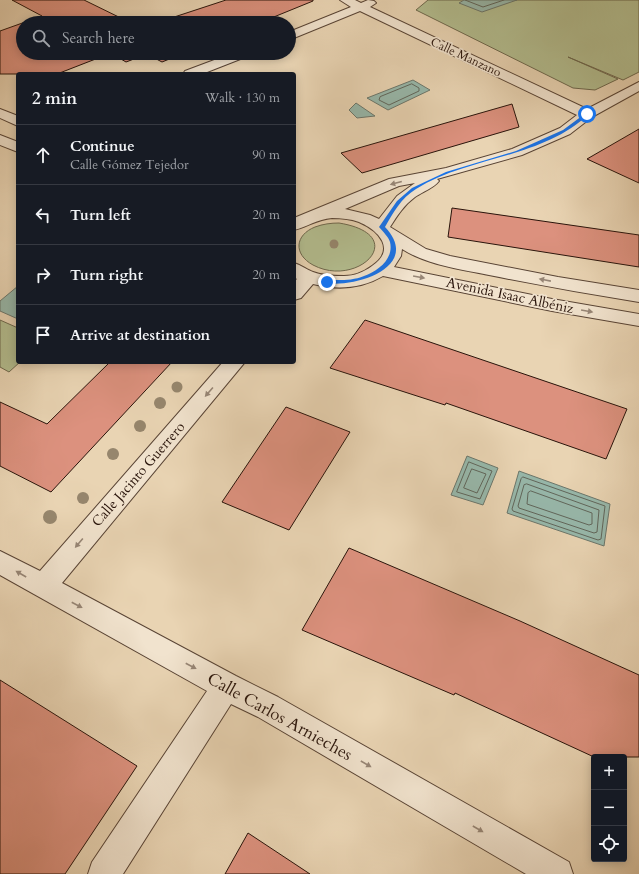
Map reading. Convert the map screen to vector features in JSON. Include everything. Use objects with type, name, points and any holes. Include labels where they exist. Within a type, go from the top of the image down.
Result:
[{"type":"street","name":"Calle Manzano","points":[[346,0],[360,8],[587,114]]},
{"type":"street","points":[[296,33],[360,8],[376,0]]},
{"type":"street","points":[[195,72],[226,60]]},
{"type":"street","points":[[303,219],[395,182],[448,172],[517,152],[565,130],[587,114],[639,86]]},
{"type":"street","points":[[0,113],[16,121]]},
{"type":"street","points":[[0,139],[16,147]]},
{"type":"street","points":[[296,288],[301,273],[327,282],[347,282],[366,278],[380,270],[389,262],[393,252],[393,243],[385,230],[398,202],[414,189],[448,172]]},
{"type":"street","name":"Avenida Isaac Albéniz","points":[[303,219],[336,213],[353,215],[369,219],[420,253],[449,262],[639,296]]},
{"type":"street","name":"Avenida Isaac Albéniz","points":[[380,270],[552,305],[639,320]]},
{"type":"street","name":"Calle Jacinto Guerrero","points":[[43,586],[233,364]]},
{"type":"street","name":"Calle Carlos Arnieches","points":[[0,562],[226,686],[268,707],[557,874]]},
{"type":"street","points":[[104,874],[226,686]]},
{"type":"green space","points":[[428,0],[639,0],[639,72],[623,80],[568,57],[618,79],[595,90],[573,88],[416,10]]},
{"type":"green space","points":[[339,223],[361,229],[372,238],[375,248],[370,258],[360,265],[346,270],[330,271],[313,265],[307,261],[302,256],[299,245],[303,235],[308,230],[318,226]]},
{"type":"green space","points":[[0,320],[16,327],[16,364],[18,364],[9,372],[0,367]]},
{"type":"water","points":[[464,0],[517,0],[482,12],[459,3]]},
{"type":"water","points":[[413,80],[430,90],[388,110],[367,98]]},
{"type":"water","points":[[356,103],[375,116],[357,118],[349,110]]},
{"type":"water","points":[[16,288],[16,318],[0,311],[0,301]]},
{"type":"water","points":[[467,456],[498,468],[483,505],[451,495]]},
{"type":"water","points":[[519,471],[610,504],[604,546],[507,513]]},
{"type":"building","points":[[12,0],[84,0],[117,16],[42,16]]},
{"type":"building","points":[[226,0],[313,0],[276,16],[177,16]]},
{"type":"building","points":[[16,25],[16,60],[93,60],[62,72],[16,72],[16,74],[0,74],[0,31]]},
{"type":"building","points":[[512,104],[519,127],[362,173],[341,153]]},
{"type":"building","points":[[639,129],[639,183],[587,159]]},
{"type":"building","points":[[452,208],[639,235],[639,267],[448,237]]},
{"type":"building","points":[[365,320],[627,409],[606,459],[446,403],[445,405],[330,368]]},
{"type":"building","points":[[108,364],[170,364],[51,492],[0,466],[0,402],[47,424]]},
{"type":"building","points":[[286,407],[350,432],[289,530],[222,502]]},
{"type":"building","points":[[349,548],[520,621],[639,675],[639,757],[627,757],[627,754],[591,754],[591,756],[455,693],[454,695],[302,630]]},
{"type":"building","points":[[0,680],[137,766],[65,874],[0,874]]},
{"type":"building","points":[[248,833],[310,874],[225,874]]},
{"type":"route","points":[[327,282],[347,282],[366,278],[380,270],[389,262],[393,252],[393,243],[382,227],[398,202],[414,189],[448,172],[517,152],[565,130],[587,114]]}]
